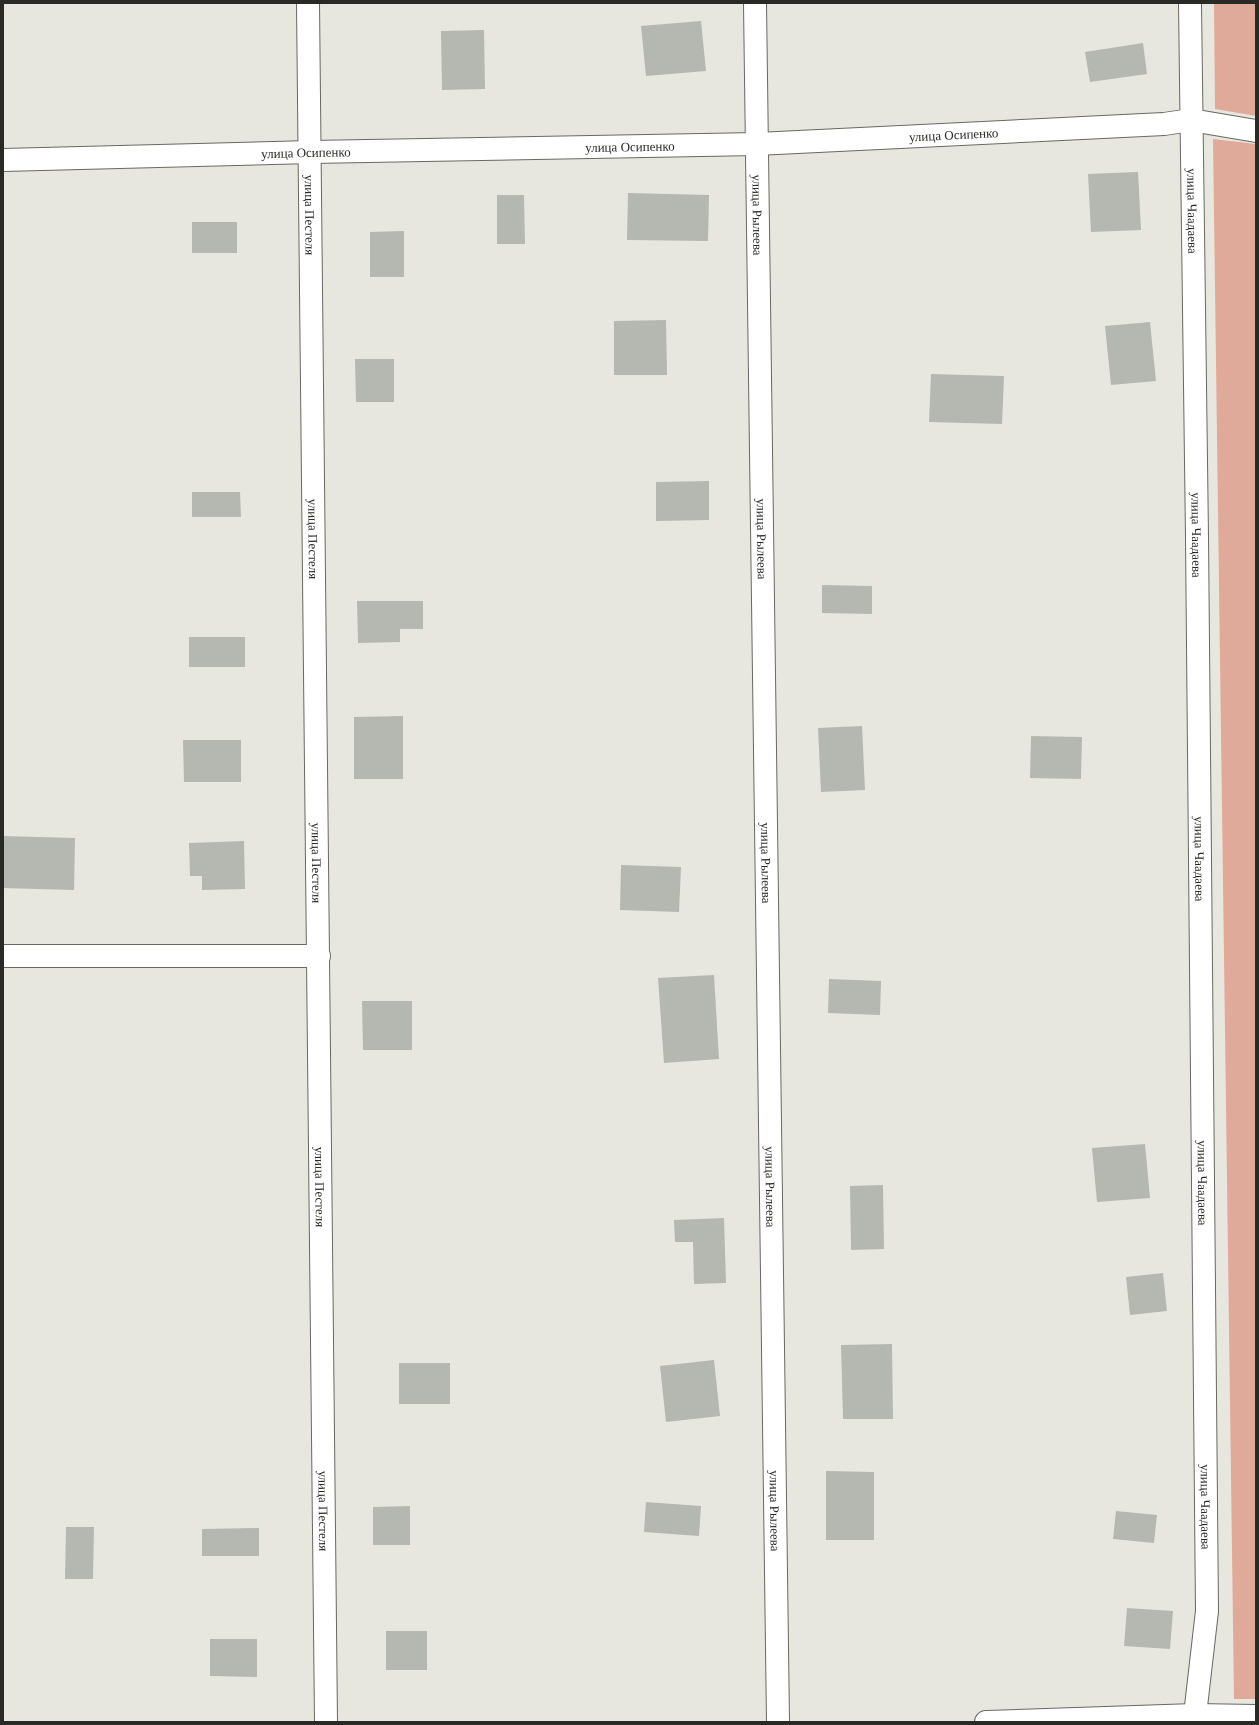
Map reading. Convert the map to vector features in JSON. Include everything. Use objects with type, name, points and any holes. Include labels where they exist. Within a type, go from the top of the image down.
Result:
[{"type":"street","name":"улица Пестеля","points":[[308,3],[311,152],[326,1722]]},
{"type":"street","name":"улица Рылеева","points":[[755,3],[778,1722]]},
{"type":"street","name":"улица Чаадаева","points":[[1190,3],[1207,1611],[1195,1715]]},
{"type":"street","name":"улица Осипенко","points":[[3,160],[311,152],[757,144],[1164,124],[1191,120],[1256,131]]},
{"type":"street","points":[[3,956],[319,956]]},
{"type":"street","points":[[986,1722],[1195,1715],[1256,1716]]},
{"type":"shaded area","points":[[1214,3],[1256,3],[1256,116],[1215,109]]},
{"type":"shaded area","points":[[1213,139],[1256,144],[1256,1699],[1234,1699]]},
{"type":"building","points":[[701,21],[706,71],[646,76],[641,26]]},
{"type":"building","points":[[484,30],[485,89],[442,90],[441,31]]},
{"type":"building","points":[[1143,43],[1147,74],[1090,82],[1085,52]]},
{"type":"building","points":[[1138,172],[1141,230],[1091,232],[1088,174]]},
{"type":"building","points":[[628,193],[709,195],[708,241],[627,240]]},
{"type":"building","points":[[497,195],[524,195],[525,244],[497,244]]},
{"type":"building","points":[[192,222],[237,222],[237,253],[192,253]]},
{"type":"building","points":[[404,231],[404,277],[370,277],[370,232]]},
{"type":"building","points":[[666,320],[667,375],[614,375],[614,321]]},
{"type":"building","points":[[1150,322],[1156,381],[1111,385],[1105,326]]},
{"type":"building","points":[[355,359],[394,359],[394,402],[356,402]]},
{"type":"building","points":[[931,374],[1004,376],[1002,424],[929,422]]},
{"type":"building","points":[[709,481],[709,520],[656,521],[656,482]]},
{"type":"building","points":[[192,492],[240,492],[241,517],[192,517]]},
{"type":"building","points":[[822,585],[872,586],[872,614],[822,613]]},
{"type":"building","points":[[357,601],[423,601],[423,629],[400,629],[400,642],[358,643]]},
{"type":"building","points":[[189,637],[245,637],[245,667],[189,667]]},
{"type":"building","points":[[403,716],[403,779],[354,779],[354,717]]},
{"type":"building","points":[[862,726],[865,790],[821,792],[818,728]]},
{"type":"building","points":[[1031,736],[1082,737],[1081,779],[1030,778]]},
{"type":"building","points":[[183,740],[241,740],[241,782],[184,782]]},
{"type":"building","points":[[3,836],[75,838],[74,890],[3,888]]},
{"type":"building","points":[[244,841],[245,889],[202,890],[202,876],[190,876],[189,843]]},
{"type":"building","points":[[621,865],[681,867],[679,912],[620,910]]},
{"type":"building","points":[[714,975],[719,1059],[664,1063],[658,978]]},
{"type":"building","points":[[829,979],[881,981],[880,1015],[828,1013]]},
{"type":"building","points":[[362,1001],[412,1001],[412,1050],[363,1050]]},
{"type":"building","points":[[1145,1144],[1150,1198],[1097,1202],[1092,1148]]},
{"type":"building","points":[[883,1185],[884,1249],[851,1250],[850,1186]]},
{"type":"building","points":[[724,1218],[726,1283],[694,1284],[693,1242],[675,1242],[674,1220]]},
{"type":"building","points":[[1163,1273],[1167,1311],[1130,1315],[1126,1277]]},
{"type":"building","points":[[892,1344],[893,1419],[843,1419],[841,1345]]},
{"type":"building","points":[[714,1360],[720,1416],[666,1422],[660,1366]]},
{"type":"building","points":[[399,1363],[450,1363],[450,1404],[399,1404]]},
{"type":"building","points":[[826,1471],[874,1472],[874,1540],[826,1540]]},
{"type":"building","points":[[646,1502],[701,1506],[699,1536],[644,1532]]},
{"type":"building","points":[[410,1506],[410,1545],[373,1545],[373,1507]]},
{"type":"building","points":[[1116,1511],[1157,1515],[1154,1543],[1113,1539]]},
{"type":"building","points":[[66,1527],[94,1527],[93,1579],[65,1579]]},
{"type":"building","points":[[259,1528],[259,1556],[202,1556],[202,1529]]},
{"type":"building","points":[[1127,1608],[1173,1611],[1170,1649],[1124,1646]]},
{"type":"building","points":[[386,1631],[427,1631],[427,1670],[386,1670]]},
{"type":"building","points":[[210,1639],[257,1639],[257,1677],[210,1676]]}]
